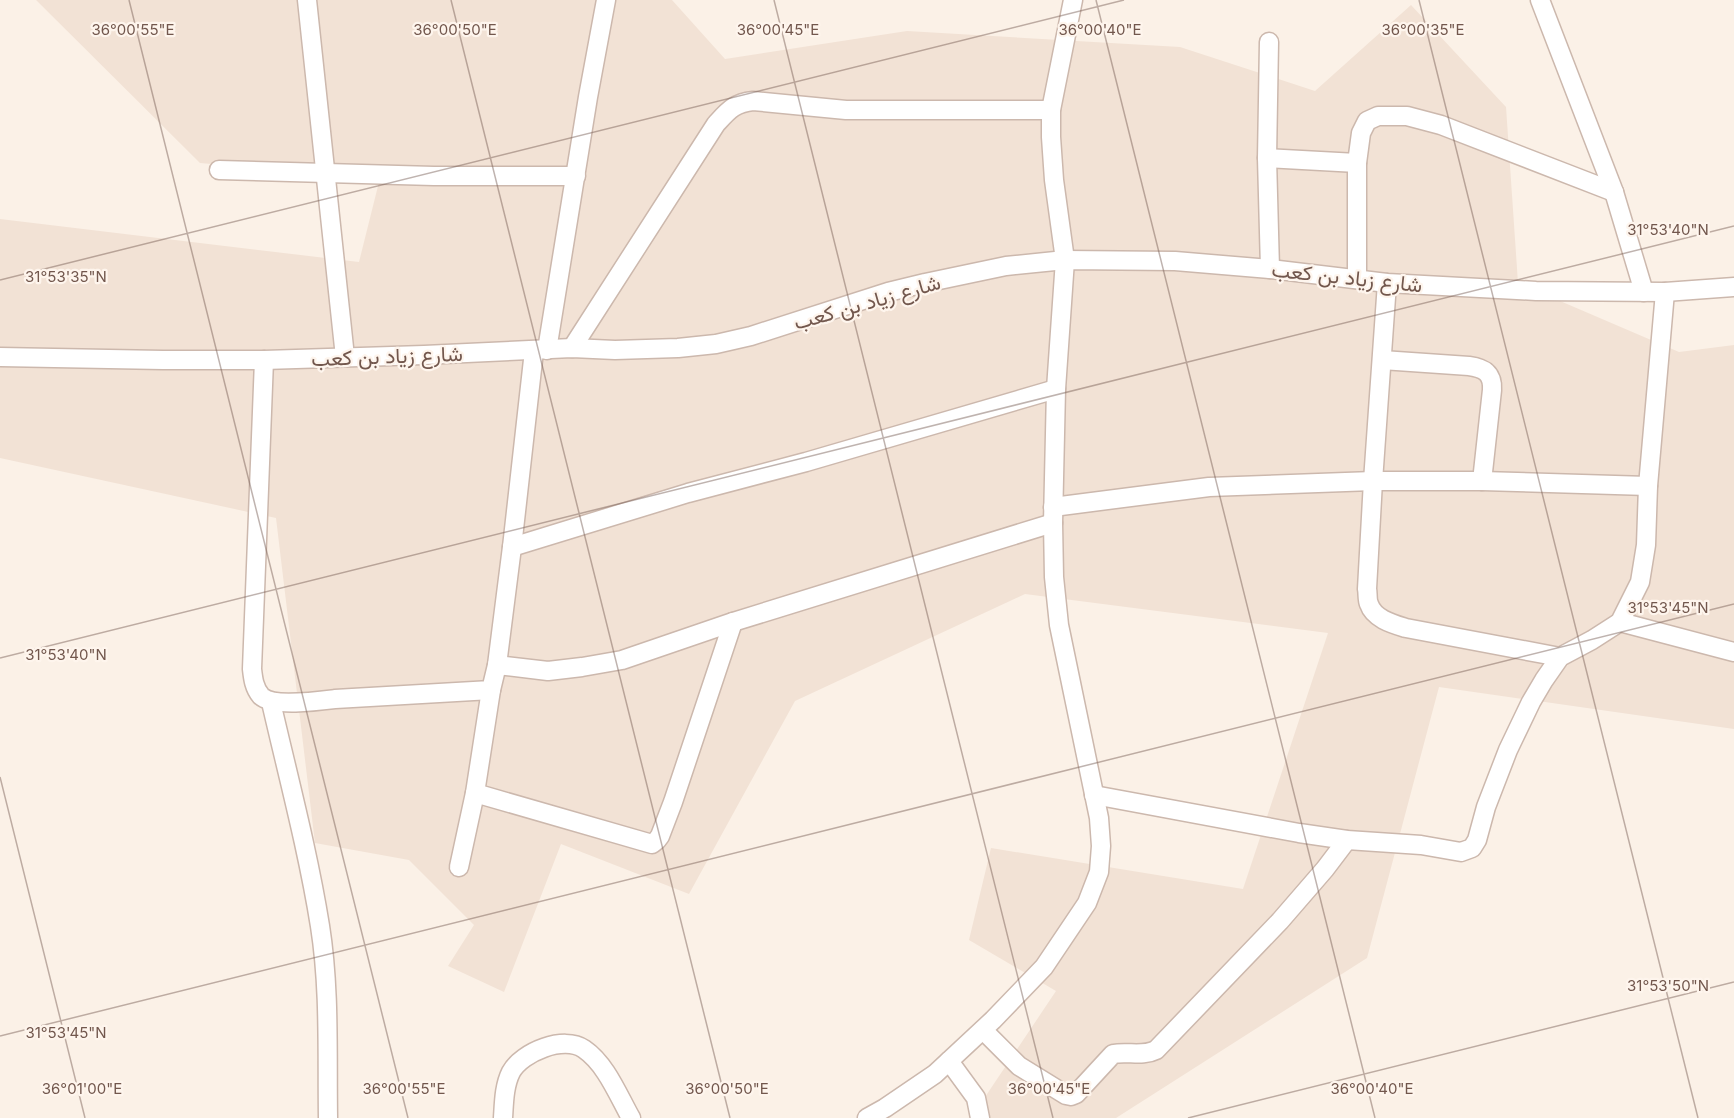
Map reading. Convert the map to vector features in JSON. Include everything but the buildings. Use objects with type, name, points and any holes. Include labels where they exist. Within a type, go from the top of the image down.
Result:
[{"type":"street","points":[[307,0],[345,357]]},
{"type":"street","points":[[459,867],[475,793],[496,665],[541,350],[576,176],[606,0]]},
{"type":"street","points":[[867,1118],[934,1074],[983,1030],[1044,967],[1088,903],[1099,872],[1101,846],[1099,818],[1059,625],[1054,577],[1056,389],[1065,260],[1054,180],[1051,110],[1073,0]]},
{"type":"street","points":[[1540,0],[1614,192],[1644,292]]},
{"type":"street","points":[[1269,42],[1270,269]]},
{"type":"street","points":[[572,348],[716,124],[731,108],[743,102],[769,102],[846,110],[1051,110]]},
{"type":"street","points":[[1357,279],[1357,163],[1361,133],[1367,122],[1378,116],[1407,116],[1441,125],[1614,192]]},
{"type":"street","points":[[1268,158],[1357,163]]},
{"type":"street","points":[[219,170],[434,176],[576,176]]},
{"type":"street","name":"شارع زياد بن كعب","points":[[0,357],[264,360],[572,348],[615,350],[678,348],[716,344],[751,336],[897,290],[1006,266],[1065,260],[1175,261],[1270,269],[1387,283],[1536,291],[1665,292],[1734,287]]},
{"type":"street","points":[[1387,283],[1373,481],[1367,589],[1369,605],[1378,616],[1390,623],[1407,628],[1560,657]]},
{"type":"street","points":[[1094,795],[1347,840],[1421,845],[1461,852],[1472,848],[1477,840],[1486,807],[1517,730],[1544,680],[1560,657],[1620,622],[1640,582],[1646,545],[1648,486],[1665,292]]},
{"type":"street","points":[[264,360],[252,669],[258,693],[262,698],[271,702],[491,690]]},
{"type":"street","points":[[1382,360],[1469,366],[1486,371],[1492,382],[1482,481]]},
{"type":"street","points":[[512,547],[688,493],[806,462],[1056,389]]},
{"type":"street","points":[[496,665],[548,670],[622,660],[1053,515],[1209,487],[1373,481],[1482,481],[1648,486]]},
{"type":"street","points":[[475,793],[648,844],[654,842],[660,836],[673,802],[733,622]]},
{"type":"street","points":[[1620,622],[1734,652]]},
{"type":"street","points":[[271,702],[308,862],[320,927],[326,990],[328,1118]]},
{"type":"street","points":[[983,1030],[1019,1066],[1066,1095],[1076,1094],[1113,1054],[1142,1055],[1156,1050],[1280,921],[1347,840]]},
{"type":"street","points":[[503,1118],[505,1093],[513,1069],[522,1059],[546,1047],[570,1042],[583,1048],[594,1058],[606,1073],[631,1118]]},
{"type":"street","points":[[949,1061],[976,1098],[980,1118]]},
{"type":"shaded area","points":[[36,0],[672,0],[725,59],[907,31],[1180,47],[1315,91],[1411,5],[1506,107],[1518,283],[1679,352],[1734,345],[1734,729],[1439,687],[1367,958],[1116,1118],[971,1118],[1056,991],[969,940],[991,848],[1243,889],[1328,633],[1025,594],[795,701],[689,894],[561,844],[504,992],[448,966],[474,925],[409,860],[315,843],[276,518],[0,458],[0,219],[359,262],[380,178],[200,163]]}]
